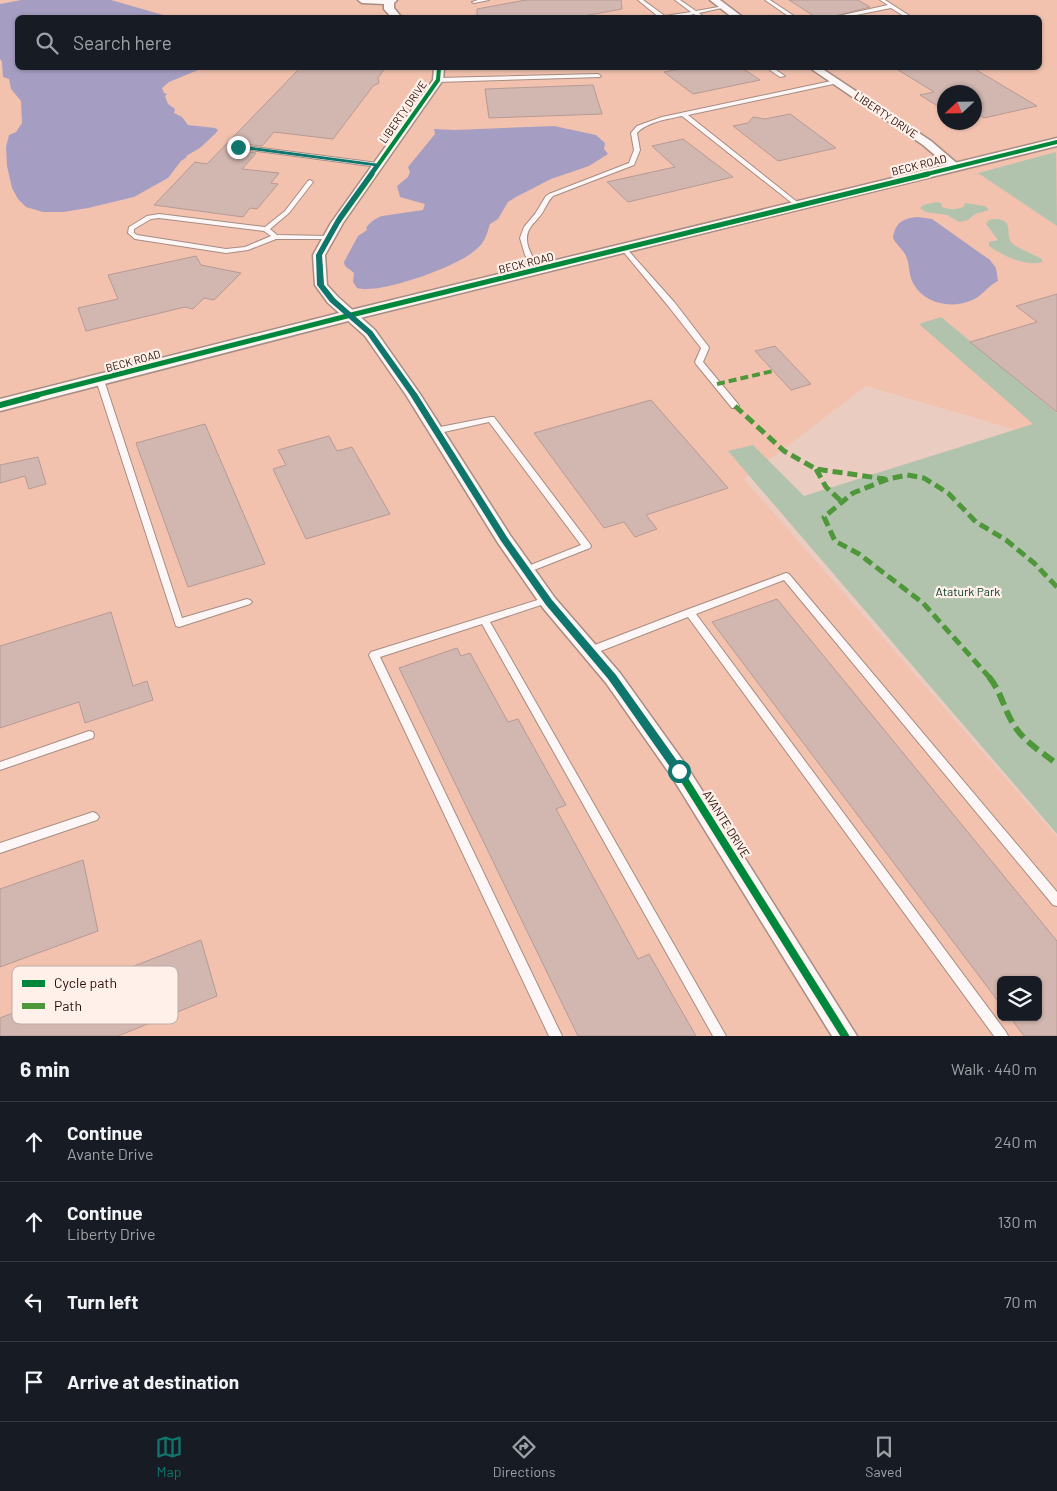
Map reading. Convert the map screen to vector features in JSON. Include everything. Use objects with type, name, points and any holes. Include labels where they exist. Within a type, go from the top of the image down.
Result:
[{"type":"street","points":[[362,0],[391,1],[389,9],[395,15]]},
{"type":"street","points":[[714,0],[736,15]]},
{"type":"street","name":"LIBERTY DRIVE","points":[[818,70],[927,143],[954,166]]},
{"type":"street","name":"LIBERTY DRIVE","points":[[351,315],[332,300],[321,285],[319,255],[353,199],[378,165],[438,74]]},
{"type":"street","name":"BECK ROAD","points":[[0,405],[351,315],[538,271],[954,166],[1057,142]]},
{"type":"street","name":"AVANTE DRIVE","points":[[351,315],[370,333],[413,394],[468,484],[526,570],[548,600],[613,678],[679,771],[845,1036]]},
{"type":"lane","points":[[474,2],[487,0]]},
{"type":"lane","points":[[640,0],[660,15]]},
{"type":"lane","points":[[677,0],[698,15]]},
{"type":"lane","points":[[767,0],[790,15]]},
{"type":"lane","points":[[882,0],[906,15]]},
{"type":"lane","points":[[846,15],[892,6]]},
{"type":"lane","points":[[680,15],[724,7]]},
{"type":"lane","points":[[773,70],[782,76]]},
{"type":"lane","points":[[438,74],[598,76]]},
{"type":"lane","points":[[538,271],[526,250],[523,236],[526,227],[542,210],[543,203],[551,195],[632,164],[637,150],[634,134],[639,128],[684,115],[836,82]]},
{"type":"lane","points":[[684,115],[799,206]]},
{"type":"lane","points":[[238,147],[378,165]]},
{"type":"lane","points":[[266,229],[287,212],[310,182]]},
{"type":"lane","points":[[275,237],[266,229],[159,216],[149,217],[131,228],[135,237],[226,251],[246,249],[275,237],[328,238]]},
{"type":"lane","points":[[624,249],[672,305],[705,348],[699,362],[735,406]]},
{"type":"lane","points":[[100,380],[179,623],[247,602]]},
{"type":"lane","points":[[435,431],[491,419],[588,546],[526,570]]},
{"type":"lane","points":[[590,650],[786,576],[1057,901]]},
{"type":"lane","points":[[548,600],[374,655],[556,1036]]},
{"type":"lane","points":[[689,612],[1002,1036]]},
{"type":"lane","points":[[484,620],[720,1036]]},
{"type":"lane","points":[[0,766],[89,735]]},
{"type":"lane","points":[[0,848],[93,818]]},
{"type":"shaded area","points":[[0,0],[1057,0],[1057,442],[866,386],[744,479],[1057,837],[1057,1036],[0,1036]]},
{"type":"shaded area","points":[[21,0],[111,0],[163,15],[15,15],[15,70],[198,70],[169,82],[162,88],[164,93],[167,94],[165,96],[168,104],[175,109],[174,113],[182,117],[188,125],[218,130],[200,148],[186,156],[168,178],[134,197],[63,212],[43,212],[26,207],[18,199],[12,188],[7,166],[6,147],[9,135],[16,132],[22,123],[21,101],[11,89],[9,79],[3,77],[0,59],[0,4]]},
{"type":"shaded area","points":[[554,126],[596,135],[605,143],[604,149],[608,154],[589,166],[551,179],[508,202],[498,219],[490,224],[483,243],[464,258],[434,272],[399,284],[368,289],[357,288],[353,282],[354,273],[345,266],[344,262],[358,236],[367,230],[366,228],[371,222],[382,216],[423,210],[425,204],[400,197],[397,186],[408,177],[410,172],[408,167],[435,134],[434,129],[455,130]]},
{"type":"shaded area","points":[[918,217],[932,219],[990,260],[996,268],[998,281],[974,299],[962,303],[946,304],[930,300],[923,295],[910,276],[907,257],[893,238],[901,222]]},
{"type":"green space","points":[[1056,152],[1057,226],[978,173]]},
{"type":"green space","points":[[941,203],[942,207],[948,209],[959,208],[964,206],[965,203],[985,206],[989,210],[959,222],[947,215],[926,212],[920,208],[923,205]]},
{"type":"green space","points":[[989,220],[1005,221],[1010,241],[1042,259],[1042,262],[1021,262],[989,246],[989,242],[998,240],[986,224]]},
{"type":"green space","name":"Ataturk Park","points":[[941,317],[1057,413],[1057,834],[728,451],[753,445],[804,496],[1033,424],[919,324]]},
{"type":"building","points":[[526,0],[621,0],[622,9],[589,15],[477,15],[477,9]]},
{"type":"building","points":[[789,0],[858,0],[870,7],[839,15],[812,15]]},
{"type":"building","points":[[298,70],[384,70],[378,78],[379,83],[373,86],[333,139],[274,132],[262,146],[238,143],[234,145],[236,150],[256,153],[242,169],[279,173],[271,183],[278,184],[257,209],[250,208],[243,217],[154,205],[195,162],[207,164]]},
{"type":"building","points":[[674,70],[745,70],[760,80],[693,94],[664,72]]},
{"type":"building","points":[[898,70],[976,70],[1037,106],[984,118],[982,117],[982,85],[937,85],[937,106],[920,95],[934,92]]},
{"type":"building","points":[[593,85],[602,114],[489,118],[485,89]]},
{"type":"building","points":[[790,114],[836,148],[778,161],[733,126],[748,123],[753,117],[765,119]]},
{"type":"building","points":[[683,139],[733,177],[628,202],[607,182],[675,167],[652,146]]},
{"type":"building","points":[[196,256],[201,265],[241,273],[214,300],[204,298],[193,309],[185,307],[86,331],[78,308],[118,299],[108,275]]},
{"type":"building","points":[[1057,294],[1057,412],[970,342],[1037,322],[1016,306]]},
{"type":"building","points":[[775,346],[811,384],[791,390],[755,351]]},
{"type":"building","points":[[651,400],[728,488],[646,515],[657,529],[635,537],[624,522],[604,528],[534,433]]},
{"type":"building","points":[[205,424],[265,564],[188,587],[136,443]]},
{"type":"building","points":[[329,436],[337,451],[352,447],[390,514],[306,539],[273,469],[286,465],[278,450]]},
{"type":"building","points":[[38,457],[46,484],[29,489],[25,476],[0,483],[0,465]]},
{"type":"building","points":[[777,599],[1057,941],[1057,1036],[1024,1036],[1013,1021],[1042,1021],[1042,976],[997,976],[997,1000],[712,622]]},
{"type":"building","points":[[111,612],[133,686],[147,681],[153,700],[85,723],[79,702],[0,728],[0,646]]},
{"type":"building","points":[[457,648],[461,656],[470,653],[508,722],[518,719],[566,805],[556,809],[638,959],[649,954],[696,1036],[578,1036],[399,668]]},
{"type":"building","points":[[83,860],[98,931],[0,967],[0,889]]},
{"type":"building","points":[[201,940],[217,996],[178,1012],[178,966],[134,966]]},
{"type":"building","points":[[12,1013],[12,1024],[148,1024],[118,1036],[0,1036],[0,1018]]},
{"type":"marked path","points":[[717,384],[773,371]]},
{"type":"marked path","points":[[735,406],[784,451],[816,469],[885,479]]},
{"type":"marked path","points":[[816,469],[826,487],[842,502]]},
{"type":"marked path","points":[[1057,587],[1034,563],[1006,540],[976,522],[948,493],[924,478],[907,475],[888,479],[853,493],[824,517],[835,541],[859,554],[923,603],[994,683],[1014,725],[1026,740],[1057,764]]},
{"type":"cycle path","points":[[439,70],[438,80],[337,223],[319,255],[321,285],[333,300],[370,333],[413,394],[504,539],[549,603],[613,678],[679,771],[845,1036]]},
{"type":"cycle path","points":[[0,405],[351,315],[1057,142]]},
{"type":"route","points":[[238,147],[378,165],[341,216],[319,255],[318,270],[321,285],[332,300],[370,333],[413,394],[504,539],[549,603],[613,678],[679,771]]}]
